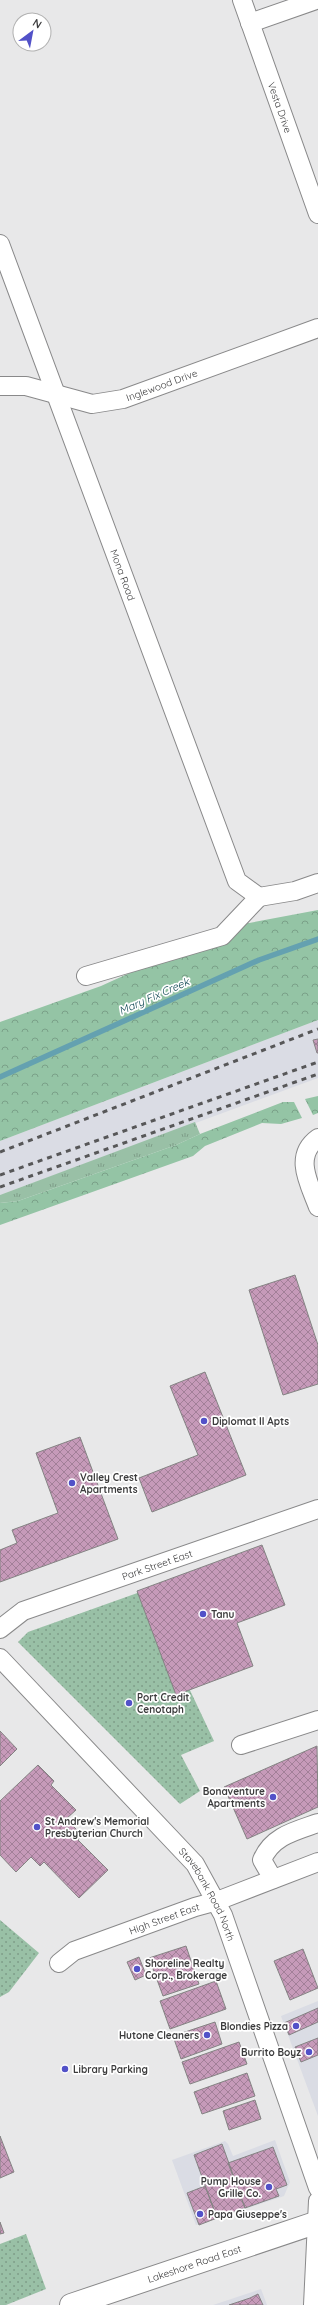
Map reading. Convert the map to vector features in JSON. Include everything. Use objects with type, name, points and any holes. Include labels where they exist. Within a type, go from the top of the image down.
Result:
[{"type":"main road","name":"Lakeshore Road East","points":[[71,2305],[317,2223]]},
{"type":"street","name":"Vesta Drive","points":[[242,0],[318,214]]},
{"type":"street","points":[[250,23],[316,0]]},
{"type":"street","name":"Mona Road","points":[[0,244],[237,881],[259,897]]},
{"type":"street","name":"Inglewood Drive","points":[[0,386],[26,386],[56,396],[92,404],[122,399],[318,328]]},
{"type":"street","points":[[86,976],[222,936],[259,897],[295,891],[318,883]]},
{"type":"street","points":[[318,1138],[310,1144],[304,1154],[312,1174],[318,1207]]},
{"type":"street","name":"Park Street East","points":[[0,1629],[23,1611],[318,1509]]},
{"type":"street","name":"Stavebank Road North","points":[[0,1658],[176,1842],[195,1864],[216,1901],[318,2188]]},
{"type":"street","points":[[241,1745],[318,1720]]},
{"type":"street","points":[[273,1879],[262,1860],[265,1852],[280,1836],[318,1823]]},
{"type":"street","name":"High Street East","points":[[59,1963],[74,1951],[195,1907],[216,1901],[318,1862]]},
{"type":"street","points":[[313,2305],[318,2201]]},
{"type":"shaded area","points":[[318,1020],[318,1078],[0,1195],[0,1141]]},
{"type":"shaded area","points":[[318,2001],[318,2116],[281,2016]]},
{"type":"shaded area","points":[[275,2140],[290,2182],[284,2196],[196,2225],[172,2160],[225,2141],[228,2144],[233,2156]]},
{"type":"shaded area","points":[[261,2289],[267,2305],[213,2305]]},
{"type":"green space","points":[[318,910],[318,1020],[0,1141],[0,1022],[101,986],[233,926]]},
{"type":"green space","points":[[318,1096],[318,1113],[313,1115],[305,1099]]},
{"type":"green space","points":[[283,1102],[294,1102],[302,1118],[281,1124],[262,1123],[205,1146],[193,1156],[0,1225],[0,1203],[18,1201],[176,1145],[200,1134]]},
{"type":"green space","points":[[195,1122],[200,1134],[176,1145],[18,1201],[0,1203],[0,1195]]},
{"type":"green space","points":[[143,1591],[214,1741],[181,1755],[200,1791],[180,1804],[18,1642],[28,1632]]},
{"type":"green space","points":[[0,1920],[39,1953],[9,1992],[0,1997]]},
{"type":"green space","points":[[26,2234],[46,2289],[6,2305],[0,2305],[0,2244]]},
{"type":"building","points":[[318,1039],[318,1053],[317,1053],[313,1040]]},
{"type":"building","points":[[295,1275],[318,1345],[318,1384],[283,1395],[249,1290]]},
{"type":"building","name":"Diplomat II Apts","points":[[205,1372],[246,1475],[152,1512],[139,1478],[198,1455],[170,1386]]},
{"type":"building","name":"Valley Crest Apartments","points":[[80,1437],[118,1539],[0,1582],[0,1550],[17,1543],[12,1530],[58,1513],[36,1453]]},
{"type":"building","name":"Tanu","points":[[262,1545],[285,1605],[237,1623],[253,1666],[176,1695],[137,1591]]},
{"type":"building","points":[[0,1731],[17,1749],[0,1766]]},
{"type":"building","name":"Bonaventure Apartments","points":[[317,1746],[318,1807],[247,1839],[224,1787]]},
{"type":"building","name":"St Andrew's Memorial Presbyterian Church","points":[[38,1765],[54,1781],[51,1785],[76,1810],[66,1819],[82,1835],[78,1840],[108,1870],[79,1898],[44,1862],[40,1866],[31,1857],[16,1872],[0,1855],[0,1801]]},
{"type":"building","points":[[186,1946],[199,1984],[163,1996],[149,1958]]},
{"type":"building","points":[[303,1949],[318,1988],[290,2000],[274,1961]]},
{"type":"building","name":"Shoreline Realty Corp., Brokerage","points":[[139,1957],[146,1975],[135,1980],[127,1962]]},
{"type":"building","points":[[216,1981],[226,2009],[170,2029],[160,2001]]},
{"type":"building","points":[[318,2008],[318,2022],[289,2035],[284,2023]]},
{"type":"building","points":[[215,2022],[222,2044],[181,2059],[173,2036]]},
{"type":"building","points":[[318,2038],[318,2055],[301,2062],[295,2047]]},
{"type":"building","points":[[239,2042],[247,2064],[190,2084],[182,2062]]},
{"type":"building","points":[[247,2073],[255,2096],[202,2114],[194,2092]]},
{"type":"building","points":[[255,2100],[261,2119],[229,2130],[223,2111]]},
{"type":"building","points":[[0,2136],[14,2172],[0,2178]]},
{"type":"building","points":[[222,2144],[245,2208],[217,2218],[194,2155]]},
{"type":"building","points":[[273,2147],[287,2185],[276,2189],[279,2196],[245,2208],[228,2163]]},
{"type":"building","points":[[205,2186],[217,2218],[199,2225],[187,2193]]},
{"type":"building","points":[[0,2222],[4,2233],[0,2234]]},
{"type":"building","points":[[258,2294],[263,2305],[229,2305],[250,2298]]},
{"type":"waterway","name":"Mary Fix Creek","points":[[0,1077],[259,960],[318,939]]},
{"type":"railway","points":[[0,1152],[318,1029]]},
{"type":"railway","points":[[0,1175],[318,1062]]},
{"type":"railway","points":[[0,1187],[318,1074]]},
{"type":"place","name":"Diplomat II Apts","points":[[204,1421]]},
{"type":"place","name":"Valley Crest Apartments","points":[[72,1483]]},
{"type":"place","name":"Tanu","points":[[203,1614]]},
{"type":"place","name":"Port Credit Cenotaph","points":[[129,1703]]},
{"type":"place","name":"Bonaventure Apartments","points":[[273,1797]]},
{"type":"place","name":"St Andrew's Memorial Presbyterian Church","points":[[37,1827]]},
{"type":"place","name":"Shoreline Realty Corp., Brokerage","points":[[137,1969]]},
{"type":"place","name":"Blondies Pizza","points":[[296,2026]]},
{"type":"place","name":"Hutone Cleaners","points":[[207,2035]]},
{"type":"place","name":"Burrito Boyz","points":[[309,2052]]},
{"type":"place","name":"Library Parking","points":[[65,2069]]},
{"type":"place","name":"Pump House Grille Co.","points":[[269,2187]]},
{"type":"place","name":"Papa Giuseppe's","points":[[200,2214]]}]
